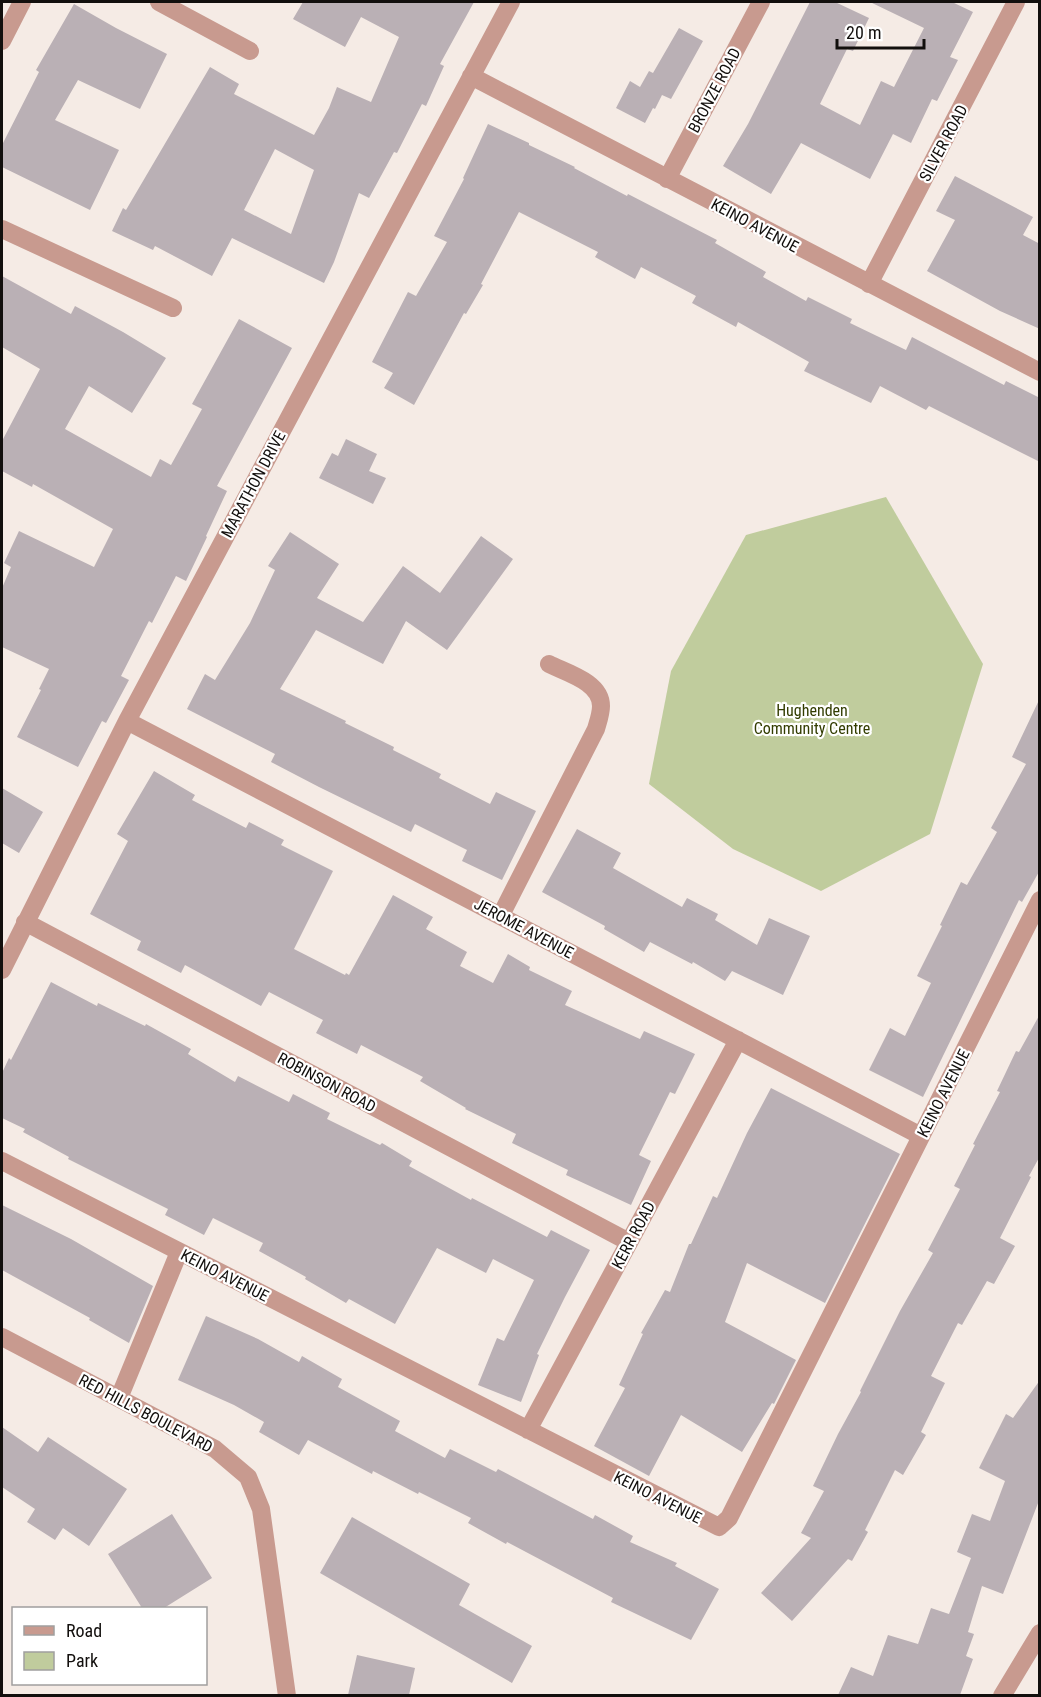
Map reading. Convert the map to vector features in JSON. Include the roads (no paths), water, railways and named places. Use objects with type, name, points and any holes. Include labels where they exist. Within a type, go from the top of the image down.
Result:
[{"type":"street","points":[[2,41],[22,2]]},
{"type":"street","points":[[159,2],[250,51]]},
{"type":"street","name":"MARATHON DRIVE","points":[[2,970],[127,721],[511,2]]},
{"type":"street","name":"BRONZE ROAD","points":[[667,179],[761,2]]},
{"type":"street","name":"SILVER ROAD","points":[[869,284],[1016,2]]},
{"type":"street","name":"KEINO AVENUE","points":[[471,76],[1040,372]]},
{"type":"street","points":[[2,229],[173,308]]},
{"type":"street","points":[[501,915],[596,729],[601,708],[600,696],[593,687],[549,664]]},
{"type":"street","name":"JEROME AVENUE","points":[[127,721],[921,1136]]},
{"type":"street","name":"KEINO AVENUE","points":[[2,1161],[719,1527],[729,1518],[1040,900]]},
{"type":"street","name":"ROBINSON ROAD","points":[[25,922],[629,1242]]},
{"type":"street","name":"KERR ROAD","points":[[528,1430],[738,1040]]},
{"type":"street","points":[[119,1398],[179,1252]]},
{"type":"street","name":"RED HILLS BOULEVARD","points":[[2,1337],[215,1449],[248,1477],[261,1509],[287,1695]]},
{"type":"street","points":[[1002,1695],[1040,1633]]},
{"type":"park label","name":"Hughenden Community Centre","points":[[812,719]]}]
